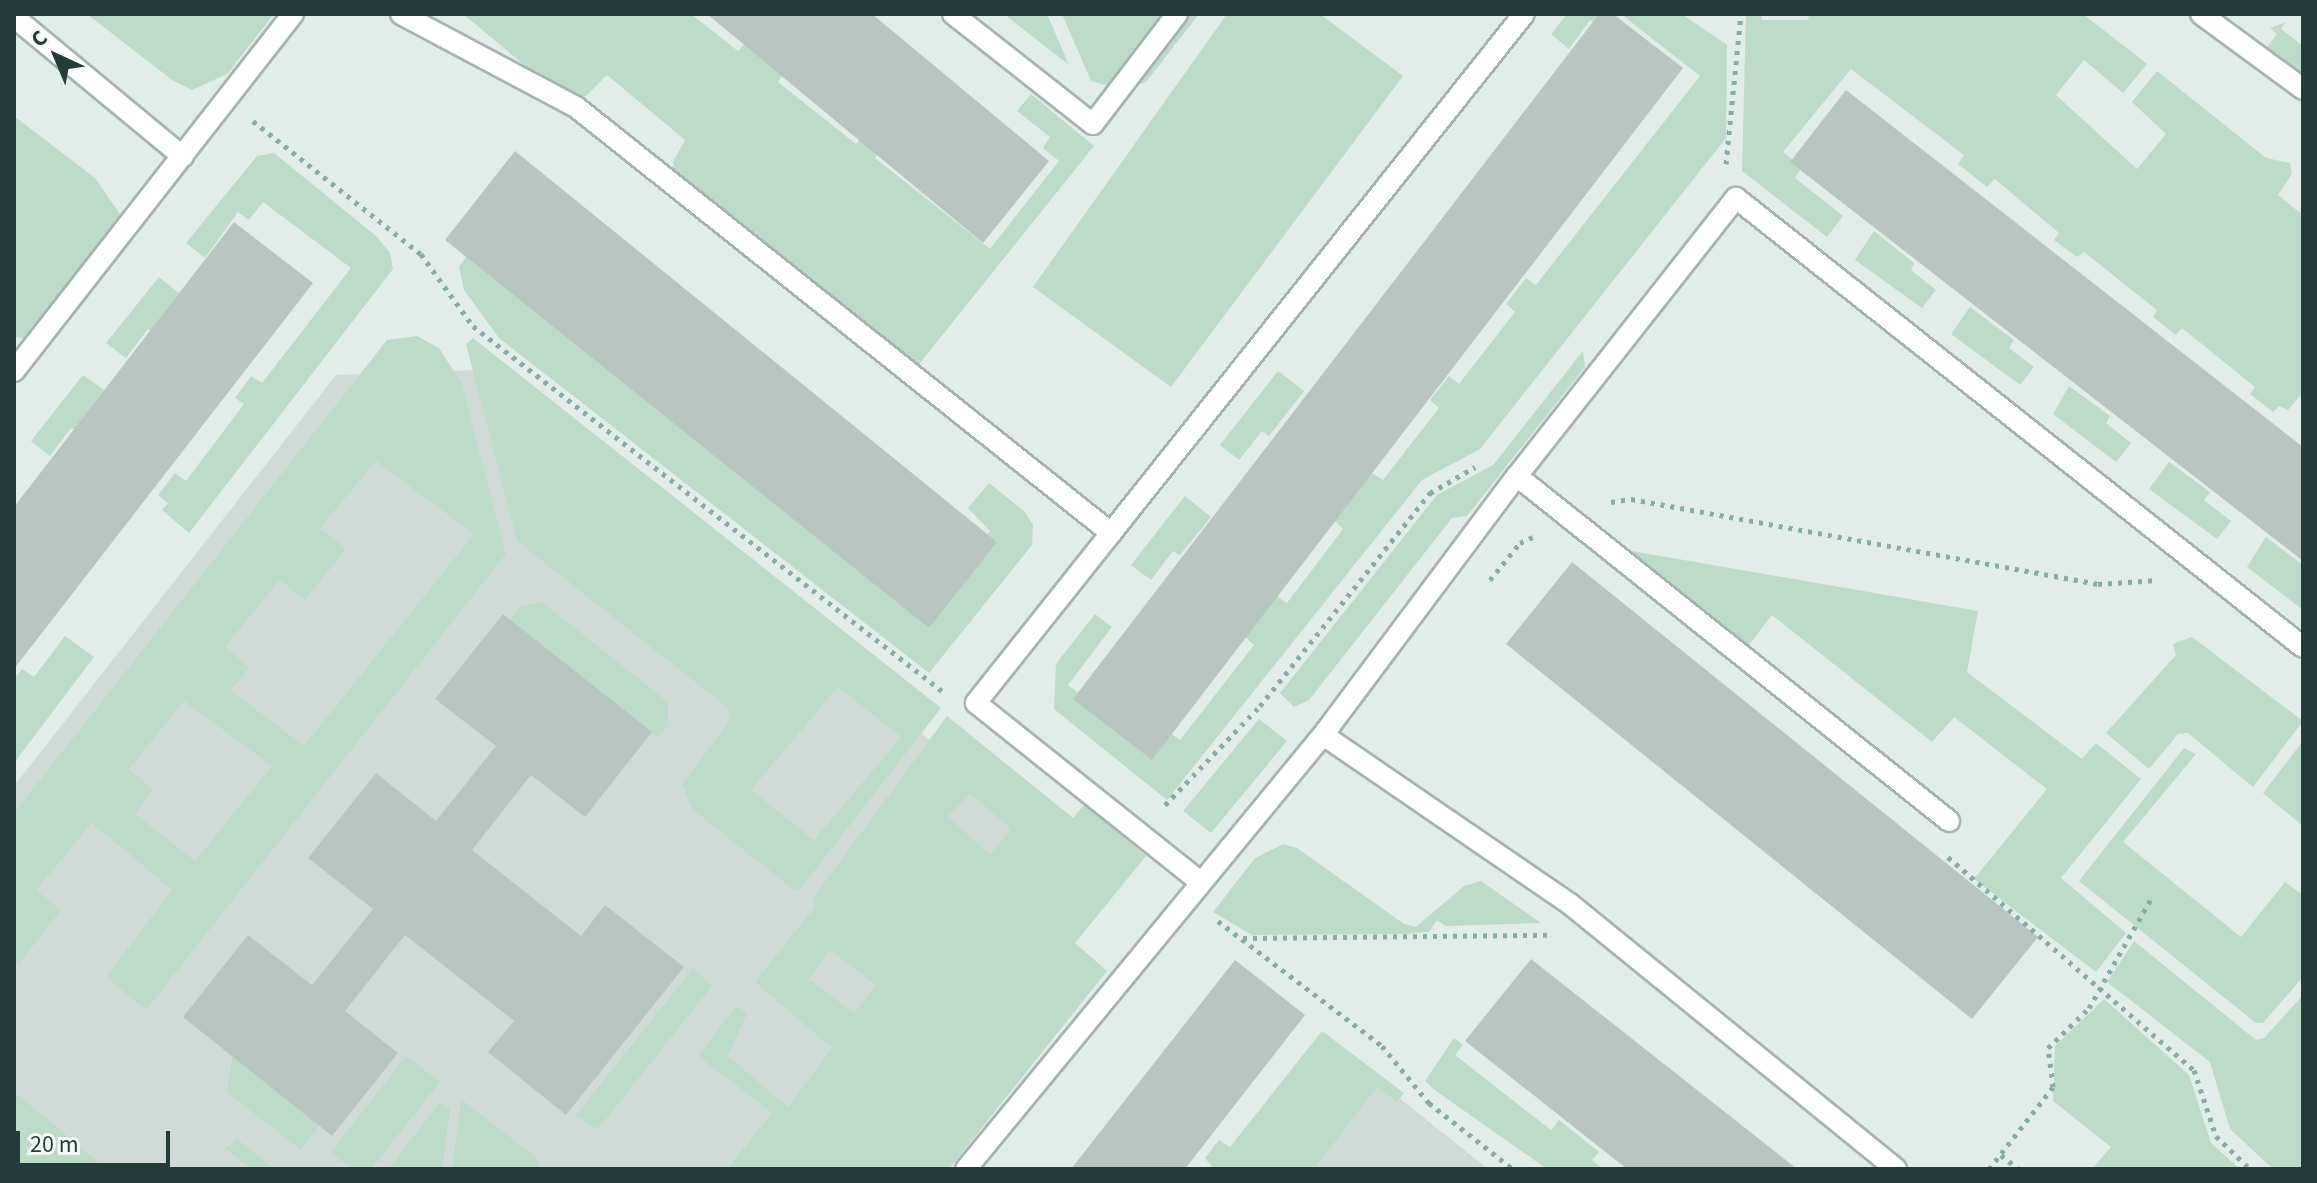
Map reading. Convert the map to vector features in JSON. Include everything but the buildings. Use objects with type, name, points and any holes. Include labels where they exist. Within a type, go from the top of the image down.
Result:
[{"type":"lane","points":[[14,371],[293,14]]},
{"type":"lane","points":[[401,14],[576,107],[1111,533]]},
{"type":"lane","points":[[953,14],[1093,124],[1177,14]]},
{"type":"lane","points":[[1198,880],[976,703],[1524,14]]},
{"type":"lane","points":[[2201,14],[2303,89]]},
{"type":"lane","points":[[14,17],[183,157]]},
{"type":"lane","points":[[966,1169],[1198,880],[1323,735],[1517,476],[1736,198],[2303,647]]},
{"type":"lane","points":[[1517,476],[1949,821]]},
{"type":"lane","points":[[1323,735],[1570,904],[1896,1169]]},
{"type":"path","points":[[227,100],[421,254],[473,326],[939,690],[976,703]]},
{"type":"path","points":[[1716,178],[1725,166]]},
{"type":"path","points":[[1163,806],[1260,706],[1430,493],[1482,463]]},
{"type":"path","points":[[1480,592],[1520,543],[1536,536],[1558,537],[1605,503],[1631,499],[2098,584],[2215,576]]},
{"type":"path","points":[[1946,855],[2100,985],[2194,1070],[2216,1136],[2250,1169]]},
{"type":"path","points":[[1989,1169],[2053,1087],[2048,1048],[2089,1008],[2151,899]]},
{"type":"path","points":[[1207,912],[1382,1046],[1429,1103],[1513,1169]]},
{"type":"path","points":[[1242,938],[1549,934],[1560,943]]},
{"type":"path","points":[[2001,1155],[2019,1169]]},
{"type":"shaded area","points":[[475,370],[1029,821],[758,1169],[28,1169],[14,1157],[14,786],[336,375]]},
{"type":"shaded area","points":[[1359,1066],[1488,1169],[1278,1169]]},
{"type":"green space","points":[[87,14],[274,14],[227,74],[192,90],[172,80]]},
{"type":"green space","points":[[463,14],[691,14],[738,51],[746,42],[785,72],[778,82],[856,144],[864,134],[882,148],[875,158],[990,249],[1059,161],[1043,148],[1050,137],[1017,111],[1031,94],[1094,146],[916,368],[674,174],[673,162],[685,140],[607,75],[586,96],[564,98]]},
{"type":"green space","points":[[1004,14],[1047,14],[1069,65]]},
{"type":"green space","points":[[1062,14],[1199,14],[1146,82],[1122,90],[1091,81]]},
{"type":"green space","points":[[1227,14],[1320,14],[1403,76],[1171,387],[1033,287]]},
{"type":"green space","points":[[1567,14],[1613,14],[1602,28],[1590,20],[1569,49],[1551,34]]},
{"type":"green space","points":[[1621,14],[1682,14],[1727,45],[1726,138],[1480,449],[1422,480],[1167,800],[1054,709],[1056,664],[1095,614],[1112,627],[1068,685],[1153,751],[1169,732],[1180,740],[1254,645],[1245,637],[1277,596],[1287,603],[1343,529],[1335,521],[1372,473],[1383,480],[1439,408],[1430,400],[1449,376],[1459,384],[1515,312],[1506,304],[1526,278],[1536,285],[1700,76]]},
{"type":"green space","points":[[1746,14],[1761,14],[1762,20],[1808,20],[1809,14],[2083,14],[2147,64],[2123,93],[2084,60],[2056,95],[2137,169],[2166,134],[2132,102],[2157,71],[2266,158],[2290,163],[2292,174],[2278,195],[2303,215],[2303,392],[2288,410],[2279,406],[2273,412],[2250,394],[2255,387],[2182,328],[2176,335],[2153,317],[2157,310],[2084,252],[2077,257],[2054,240],[2059,233],[1995,179],[1987,187],[1958,164],[1964,155],[1851,69],[1783,152],[1802,167],[1795,178],[1843,216],[1827,237],[1742,171]]},
{"type":"green space","points":[[2286,22],[2281,29],[2303,46],[2303,80],[2265,50],[2277,34],[2270,28]]},
{"type":"green space","points":[[14,116],[95,178],[124,220],[40,340],[14,337]]},
{"type":"green space","points":[[274,153],[376,236],[390,253],[393,269],[189,533],[162,510],[168,503],[158,495],[175,473],[186,481],[244,404],[235,398],[251,376],[262,383],[351,268],[263,202],[249,220],[238,212],[205,258],[186,243],[257,156]]},
{"type":"green space","points":[[1874,231],[1914,263],[1911,270],[1936,290],[1922,308],[1855,260]]},
{"type":"green space","points":[[466,257],[923,616],[990,531],[968,508],[989,483],[1025,512],[1033,525],[1032,545],[929,673],[499,338],[464,290],[459,267]]},
{"type":"green space","points":[[159,277],[186,299],[158,337],[148,329],[126,358],[106,343]]},
{"type":"green space","points":[[1970,307],[2014,340],[2009,348],[2034,367],[2020,385],[1951,334]]},
{"type":"green space","points":[[417,336],[439,348],[462,384],[506,554],[146,1010],[106,977],[172,890],[92,823],[36,890],[61,910],[19,964],[14,960],[14,813],[387,340]],"holes":[[[376,461],[474,534],[304,746],[230,690],[250,668],[225,647],[280,580],[305,600],[346,549],[320,528]],[[184,701],[272,766],[195,861],[135,814],[153,790],[129,769]]]},
{"type":"green space","points":[[473,338],[941,708],[801,888],[794,890],[692,809],[682,784],[729,722],[728,708],[517,541],[466,344]],"holes":[[[838,687],[901,737],[814,840],[751,790]]]},
{"type":"green space","points":[[1583,351],[1585,367],[1467,516],[1452,518],[1309,700],[1294,707],[1280,693],[1437,495],[1493,465]]},
{"type":"green space","points":[[1278,371],[1304,391],[1269,436],[1262,431],[1239,460],[1220,445]]},
{"type":"green space","points":[[83,375],[111,395],[81,434],[71,428],[50,456],[31,441]]},
{"type":"green space","points":[[2069,386],[2110,416],[2106,423],[2131,443],[2116,462],[2053,414]]},
{"type":"green space","points":[[2169,462],[2210,492],[2204,500],[2231,521],[2217,539],[2149,489]]},
{"type":"green space","points":[[1185,496],[1211,517],[1180,555],[1173,551],[1151,580],[1131,565]]},
{"type":"green space","points":[[2266,537],[2303,565],[2303,610],[2247,567]]},
{"type":"green space","points":[[1626,550],[1978,611],[1967,672],[2082,759],[2096,743],[2141,779],[2061,878],[2126,933],[2096,972],[1974,879],[2047,789],[1954,717],[1932,742],[1772,615],[1748,646]]},
{"type":"green space","points":[[542,602],[668,702],[668,725],[657,738],[509,621],[521,606]]},
{"type":"green space","points":[[65,636],[94,657],[14,763],[14,679],[22,669],[34,677]]},
{"type":"green space","points":[[2192,637],[2303,721],[2253,787],[2188,733],[2178,734],[2149,769],[2106,733],[2176,655],[2173,644]]},
{"type":"green space","points":[[947,716],[1073,818],[1085,804],[1146,856],[1075,943],[1107,971],[949,1169],[727,1169],[772,1113],[698,1056],[736,1006],[747,1014],[728,1056],[788,1107],[832,1048],[755,982],[815,907],[813,898]],"holes":[[[970,793],[1011,829],[990,854],[948,817]],[[830,950],[876,985],[854,1013],[809,979]]]},
{"type":"green space","points":[[1259,719],[1287,741],[1211,833],[1183,811]]},
{"type":"green space","points":[[2303,741],[2303,826],[2263,793]]},
{"type":"green space","points":[[2184,748],[2196,754],[2123,842],[2241,937],[2285,882],[2303,895],[2303,977],[2263,1023],[2256,1023],[2079,881]]},
{"type":"green space","points":[[1283,844],[1297,848],[1404,924],[1416,927],[1464,886],[1481,881],[1541,923],[1446,926],[1437,920],[1429,932],[1252,935],[1213,912],[1255,858]]},
{"type":"green space","points":[[2134,941],[2256,1040],[2264,1038],[2303,995],[2303,1169],[2273,1169],[2230,1129],[2210,1062],[2107,982]]},
{"type":"green space","points":[[693,968],[712,986],[599,1128],[592,1127],[576,1115]]},
{"type":"green space","points":[[2104,999],[2189,1075],[2211,1143],[2240,1169],[2092,1169],[2111,1147],[2053,1101],[2055,1046]]},
{"type":"green space","points":[[1322,1031],[1404,1093],[1397,1102],[1377,1087],[1314,1169],[1214,1169],[1205,1158],[1219,1140],[1230,1147]]},
{"type":"green space","points":[[1454,1038],[1463,1045],[1455,1055],[1551,1130],[1559,1120],[1599,1152],[1592,1160],[1603,1169],[1547,1169],[1436,1091],[1425,1081]]},
{"type":"green space","points":[[234,1044],[326,1117],[301,1150],[227,1092]]},
{"type":"green space","points":[[406,1056],[440,1082],[371,1169],[352,1169],[331,1152]]},
{"type":"green space","points":[[14,1092],[45,1117],[106,1169],[14,1169]]},
{"type":"green space","points":[[461,1099],[538,1159],[539,1169],[452,1169]]},
{"type":"green space","points":[[440,1102],[450,1110],[442,1169],[388,1169]]},
{"type":"green space","points":[[237,1139],[275,1169],[252,1169],[225,1149]]}]
